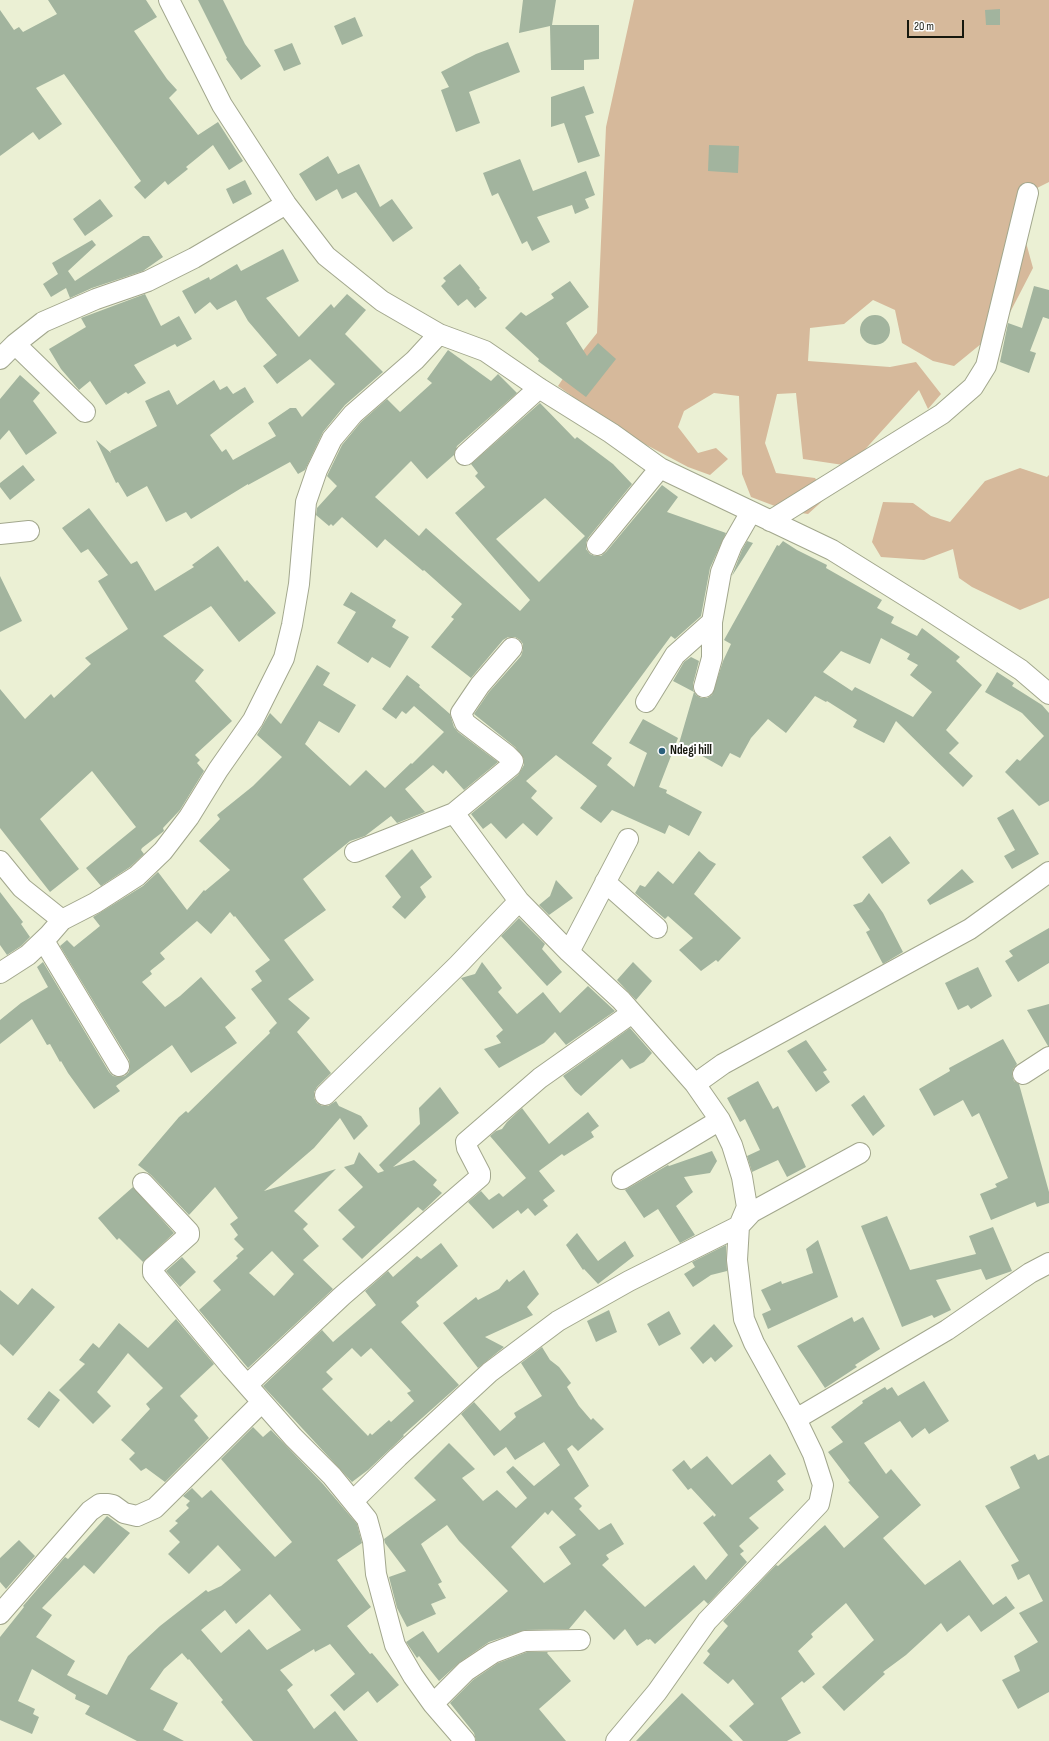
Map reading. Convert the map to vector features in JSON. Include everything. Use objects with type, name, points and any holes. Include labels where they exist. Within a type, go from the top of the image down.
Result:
[{"type":"street","points":[[176,4],[222,105],[286,204],[326,256],[382,301],[439,334],[485,351],[539,388],[611,433],[660,468],[710,490],[751,512],[832,550],[933,613],[1020,670],[1049,694]]},
{"type":"street","points":[[770,521],[942,414],[973,387],[986,366],[1028,193]]},
{"type":"street","points":[[0,359],[15,344],[43,322],[96,299],[148,281],[194,258],[286,204]]},
{"type":"street","points":[[0,973],[28,955],[44,941],[62,920],[95,903],[137,876],[163,851],[189,817],[218,770],[253,720],[284,658],[292,625],[299,584],[306,502],[316,470],[332,439],[354,414],[415,360],[439,334]]},
{"type":"street","points":[[15,344],[86,412]]},
{"type":"street","points":[[465,455],[539,388]]},
{"type":"street","points":[[597,545],[660,468]]},
{"type":"street","points":[[704,687],[712,658],[712,622],[721,572],[732,545],[751,512]]},
{"type":"street","points":[[0,534],[28,531]]},
{"type":"street","points":[[646,702],[675,655],[712,622]]},
{"type":"street","points":[[355,852],[454,813],[511,766],[513,761],[465,722],[461,713],[480,685],[512,648]]},
{"type":"street","points":[[454,813],[519,901],[569,952],[621,1000],[694,1084],[720,1120],[732,1146],[742,1177],[747,1207],[739,1226],[737,1260],[744,1319],[754,1343],[796,1419],[812,1454],[823,1485],[819,1504],[707,1621],[657,1692],[616,1741]]},
{"type":"street","points":[[569,952],[628,839]]},
{"type":"street","points":[[0,860],[22,888],[62,920]]},
{"type":"street","points":[[694,1084],[723,1064],[970,929],[1049,872]]},
{"type":"street","points":[[605,882],[657,928]]},
{"type":"street","points":[[325,1096],[458,965],[519,901]]},
{"type":"street","points":[[44,941],[119,1066]]},
{"type":"street","points":[[247,1385],[342,1296],[480,1177],[480,1173],[467,1148],[466,1142],[540,1078],[632,1013]]},
{"type":"street","points":[[1023,1074],[1049,1057]]},
{"type":"street","points":[[622,1179],[720,1120]]},
{"type":"street","points":[[353,1501],[490,1372],[558,1321],[629,1281],[739,1226],[752,1212],[860,1153]]},
{"type":"street","points":[[143,1183],[189,1232],[189,1235],[153,1267],[153,1273],[247,1385],[293,1437],[332,1476],[367,1519],[373,1541],[376,1574],[395,1645],[413,1676],[433,1704],[465,1741]]},
{"type":"street","points":[[796,1419],[947,1330],[1030,1273],[1049,1263]]},
{"type":"street","points":[[0,1614],[90,1511],[100,1504],[108,1504],[113,1505],[124,1513],[137,1516],[155,1508],[262,1402]]},
{"type":"street","points":[[433,1704],[466,1671],[493,1653],[525,1641],[580,1640]]},
{"type":"shaded area","points":[[634,0],[1049,0],[1049,182],[1035,189],[1022,228],[1033,268],[1003,326],[954,366],[933,361],[902,343],[895,310],[873,300],[844,324],[810,328],[808,361],[890,367],[916,362],[941,394],[928,409],[919,390],[850,466],[803,459],[796,393],[777,394],[765,443],[776,473],[815,478],[828,496],[808,514],[788,511],[751,497],[742,474],[739,396],[714,393],[684,411],[678,427],[698,453],[716,448],[728,459],[710,475],[688,467],[622,432],[558,386],[574,362],[597,333],[606,127]]},
{"type":"shaded area","points":[[1020,468],[1047,477],[1049,475],[1049,598],[1020,610],[972,587],[959,578],[953,549],[924,560],[881,557],[872,542],[883,502],[913,503],[931,516],[950,522],[985,481]]},
{"type":"building","points":[[48,0],[146,0],[157,17],[134,31],[167,79],[177,90],[169,98],[198,135],[218,122],[243,161],[229,170],[213,145],[186,167],[188,169],[168,185],[165,181],[145,199],[134,187],[141,181],[64,74],[36,88],[62,124],[39,140],[33,132],[0,156],[0,10],[14,30],[19,27],[23,32],[57,14]]},
{"type":"building","points":[[198,0],[223,0],[245,44],[261,66],[241,80],[226,59],[227,58]]},
{"type":"building","points":[[523,0],[556,0],[552,25],[599,25],[599,59],[584,60],[584,70],[551,70],[550,26],[519,33]]},
{"type":"building","points":[[1000,9],[1000,25],[986,25],[985,10]]},
{"type":"building","points":[[355,17],[363,36],[342,45],[334,26]]},
{"type":"building","points":[[508,42],[520,72],[469,92],[480,123],[456,132],[441,90],[449,87],[441,72],[476,54]]},
{"type":"building","points":[[292,43],[301,64],[284,71],[274,50]]},
{"type":"building","points":[[584,86],[594,113],[585,116],[600,156],[578,163],[564,123],[551,127],[551,97]]},
{"type":"building","points":[[709,145],[739,146],[738,173],[708,171]]},
{"type":"building","points":[[328,156],[338,174],[359,164],[380,207],[392,199],[413,228],[393,242],[356,192],[342,199],[337,189],[316,201],[299,174]]},
{"type":"building","points":[[520,159],[533,191],[586,171],[595,195],[585,199],[589,208],[575,214],[572,205],[537,217],[550,242],[532,251],[527,241],[522,244],[498,193],[492,196],[483,173]]},
{"type":"building","points":[[245,180],[252,194],[233,204],[226,189]]},
{"type":"building","points":[[100,199],[113,216],[85,236],[73,219]]},
{"type":"building","points":[[143,236],[149,236],[163,257],[143,271],[92,288],[70,298],[66,288],[51,297],[43,284],[58,274],[52,263],[92,240],[96,245],[68,271],[75,281]]},
{"type":"building","points":[[283,249],[299,281],[266,298],[299,337],[331,304],[334,308],[347,294],[366,310],[345,334],[383,372],[345,405],[323,432],[305,470],[298,474],[290,462],[248,484],[191,519],[186,512],[166,522],[147,486],[127,497],[118,482],[116,483],[96,440],[111,453],[110,451],[157,426],[145,401],[169,390],[177,405],[214,380],[220,390],[227,386],[233,394],[245,387],[254,402],[210,435],[222,452],[226,449],[233,460],[276,436],[268,423],[290,408],[296,408],[302,417],[335,384],[310,359],[277,384],[263,366],[277,355],[248,321],[236,300],[217,310],[210,302],[195,314],[182,291],[209,277],[210,280],[237,264],[241,271]]},
{"type":"building","points":[[460,264],[487,298],[475,308],[467,299],[458,306],[441,286],[446,281],[443,278]]},
{"type":"building","points":[[570,281],[589,307],[566,323],[587,356],[598,343],[616,359],[586,397],[538,361],[539,359],[505,328],[521,312],[526,316],[554,298],[551,294]]},
{"type":"building","points":[[1034,286],[1049,290],[1049,319],[1043,317],[1030,351],[1036,353],[1029,373],[1000,362],[1008,323],[1022,328]]},
{"type":"building","points":[[145,294],[161,326],[179,316],[192,339],[177,347],[175,344],[134,365],[146,383],[128,394],[126,392],[106,405],[90,381],[79,390],[61,369],[49,349],[86,327],[81,318]]},
{"type":"building","points":[[875,315],[886,319],[890,330],[886,341],[875,345],[864,341],[860,330],[864,319]]},
{"type":"building","points":[[448,350],[491,381],[498,374],[517,393],[457,446],[454,455],[427,479],[411,461],[375,497],[419,536],[426,528],[520,611],[530,600],[455,513],[485,487],[475,476],[478,473],[471,464],[540,403],[575,439],[577,437],[613,464],[632,484],[588,538],[586,549],[590,554],[601,556],[606,552],[662,485],[678,497],[667,512],[726,533],[710,568],[701,616],[675,639],[671,636],[592,743],[612,758],[607,765],[634,787],[647,753],[629,743],[643,719],[678,738],[659,787],[667,790],[666,793],[702,812],[689,836],[669,825],[665,834],[612,810],[601,823],[580,808],[597,786],[556,755],[526,781],[537,791],[531,798],[553,818],[537,836],[523,823],[506,839],[491,823],[483,829],[471,814],[518,775],[524,765],[524,759],[515,747],[474,714],[489,692],[521,656],[523,644],[515,637],[508,637],[503,640],[471,678],[431,647],[454,619],[451,617],[462,604],[424,570],[423,571],[385,539],[377,548],[342,517],[333,526],[331,524],[329,526],[316,515],[317,508],[337,486],[327,476],[342,445],[361,422],[387,399],[400,412],[432,383],[427,379]],"holes":[[[545,498],[585,536],[539,582],[496,539]]]},
{"type":"building","points":[[20,375],[40,393],[33,401],[57,433],[26,455],[9,430],[0,440],[0,399]]},
{"type":"building","points":[[23,465],[35,480],[10,500],[0,487],[0,483]]},
{"type":"building","points":[[89,508],[131,564],[137,561],[155,591],[194,567],[192,565],[218,546],[245,582],[247,580],[276,613],[239,642],[211,606],[163,636],[204,670],[195,681],[232,721],[195,755],[200,760],[197,763],[204,771],[180,810],[163,828],[164,831],[142,848],[141,850],[144,854],[130,867],[101,886],[86,868],[136,827],[92,771],[40,819],[79,869],[50,892],[0,828],[0,689],[25,719],[51,694],[54,698],[91,664],[85,658],[128,629],[98,581],[108,575],[88,549],[81,553],[62,528]]},
{"type":"building","points":[[747,541],[753,543],[732,576],[742,550]]},
{"type":"building","points":[[783,541],[827,565],[826,568],[882,600],[877,608],[894,617],[891,623],[917,636],[922,628],[960,657],[956,661],[982,685],[946,730],[959,743],[949,753],[973,776],[963,787],[896,721],[884,743],[853,727],[857,720],[827,701],[826,702],[815,696],[786,733],[768,719],[751,738],[740,758],[730,753],[722,767],[697,753],[678,747],[694,692],[673,681],[684,662],[691,657],[699,661],[693,684],[693,690],[696,695],[701,698],[707,698],[712,695],[723,661],[731,644],[724,640],[777,545],[779,546]],"holes":[[[881,638],[910,654],[907,659],[918,665],[910,675],[932,692],[913,717],[855,687],[852,691],[823,672],[841,651],[870,664]]]},
{"type":"building","points":[[0,576],[22,621],[0,632]]},
{"type":"building","points":[[351,592],[396,620],[392,627],[409,637],[390,668],[372,657],[368,663],[337,643],[356,612],[343,605]]},
{"type":"building","points":[[317,665],[330,673],[323,685],[356,705],[339,733],[319,721],[305,744],[350,786],[366,770],[385,788],[444,732],[414,706],[406,714],[402,711],[396,719],[382,709],[407,675],[420,685],[419,687],[450,714],[454,727],[458,732],[498,762],[464,790],[446,770],[443,774],[433,765],[405,789],[425,812],[397,823],[391,816],[365,836],[350,841],[303,879],[326,910],[284,940],[314,980],[288,999],[310,1018],[297,1032],[331,1073],[317,1087],[314,1092],[314,1098],[317,1103],[322,1106],[328,1106],[336,1101],[339,1106],[361,1116],[368,1126],[354,1140],[340,1118],[314,1148],[264,1191],[336,1169],[294,1211],[308,1224],[303,1229],[319,1246],[303,1260],[333,1289],[248,1368],[199,1310],[221,1290],[213,1281],[238,1258],[236,1256],[244,1249],[234,1239],[238,1235],[230,1224],[238,1218],[215,1187],[189,1215],[151,1175],[138,1165],[179,1117],[186,1111],[188,1113],[270,1033],[269,1031],[277,1023],[251,989],[262,981],[255,971],[270,960],[235,916],[234,917],[230,912],[211,934],[197,921],[160,953],[165,959],[150,971],[152,974],[142,982],[165,1007],[201,977],[236,1018],[225,1027],[237,1043],[191,1073],[172,1045],[116,1086],[120,1091],[94,1109],[61,1061],[60,1062],[50,1044],[47,1045],[32,1019],[0,1044],[0,1020],[21,1003],[48,987],[37,967],[43,962],[109,1072],[113,1076],[119,1077],[125,1076],[129,1072],[129,1060],[60,946],[67,940],[74,947],[100,926],[93,917],[143,886],[158,872],[187,910],[204,890],[205,891],[230,870],[199,841],[220,819],[217,815],[253,786],[282,757],[257,735],[270,713],[281,724]],"holes":[[[272,1251],[294,1274],[274,1296],[249,1273]]]},
{"type":"building","points":[[997,672],[1014,683],[1012,686],[1042,705],[1049,713],[1049,801],[1039,806],[1005,772],[1017,759],[1020,761],[1044,736],[1022,713],[985,692]]},
{"type":"building","points":[[1013,809],[1039,854],[1012,869],[1004,856],[1015,850],[997,818]]},
{"type":"building","points":[[890,836],[910,863],[882,884],[862,857]]},
{"type":"building","points":[[412,849],[432,877],[420,887],[426,897],[405,919],[392,907],[401,897],[385,876]]},
{"type":"building","points":[[699,851],[716,864],[694,894],[741,938],[718,962],[716,960],[701,971],[679,950],[693,938],[668,916],[665,919],[635,893],[640,885],[645,887],[658,871],[673,884]]},
{"type":"building","points":[[962,869],[974,882],[930,905],[927,900]]},
{"type":"building","points":[[556,880],[573,898],[549,915],[539,905],[550,896]]},
{"type":"building","points":[[0,892],[23,922],[21,924],[30,937],[21,946],[7,955],[0,945]]},
{"type":"building","points":[[869,893],[883,913],[903,952],[883,964],[866,932],[870,930],[853,905],[862,902]]},
{"type":"building","points":[[519,918],[545,944],[542,949],[562,972],[547,986],[501,936]]},
{"type":"building","points":[[1049,928],[1049,963],[1018,982],[1005,961],[1013,956],[1009,951]]},
{"type":"building","points":[[482,962],[502,988],[498,992],[517,1014],[543,992],[560,1013],[588,986],[615,1011],[566,1045],[555,1032],[544,1043],[499,1068],[484,1049],[501,1043],[496,1036],[503,1030],[461,978],[475,974]]},
{"type":"building","points":[[633,962],[652,981],[636,1000],[617,980]]},
{"type":"building","points":[[978,967],[992,996],[971,1009],[968,1005],[958,1010],[945,983]]},
{"type":"building","points":[[1049,1004],[1049,1046],[1048,1046],[1027,1010]]},
{"type":"building","points":[[630,1028],[652,1053],[644,1062],[630,1069],[622,1059],[581,1096],[563,1076]]},
{"type":"building","points":[[1003,1039],[1017,1064],[1013,1069],[1012,1075],[1014,1081],[1019,1084],[1049,1192],[1049,1203],[1037,1207],[1035,1202],[991,1220],[980,1194],[997,1187],[995,1184],[1008,1178],[979,1113],[972,1117],[963,1100],[934,1116],[919,1089],[950,1071],[949,1068]]},
{"type":"building","points":[[806,1040],[827,1070],[823,1072],[830,1082],[816,1092],[787,1051]]},
{"type":"building","points":[[758,1081],[773,1109],[778,1106],[806,1167],[787,1177],[778,1160],[752,1172],[747,1156],[760,1150],[745,1119],[740,1122],[727,1098]]},
{"type":"building","points":[[440,1087],[459,1113],[393,1167],[414,1160],[437,1180],[433,1185],[442,1193],[423,1211],[418,1207],[362,1259],[342,1239],[355,1227],[338,1210],[363,1187],[344,1167],[354,1164],[359,1152],[378,1173],[384,1171],[379,1165],[420,1124],[419,1108]]},
{"type":"building","points":[[864,1095],[885,1126],[873,1136],[851,1105]]},
{"type":"building","points":[[522,1108],[549,1144],[588,1112],[599,1126],[591,1132],[594,1137],[564,1156],[562,1154],[539,1171],[555,1191],[543,1200],[548,1206],[535,1216],[528,1208],[521,1214],[518,1210],[493,1229],[468,1202],[481,1191],[489,1200],[499,1193],[503,1197],[526,1178],[490,1136],[496,1131],[502,1129],[507,1122]]},
{"type":"building","points":[[712,1151],[717,1161],[710,1173],[684,1177],[693,1192],[676,1206],[695,1235],[680,1243],[658,1209],[644,1218],[625,1190],[668,1165],[669,1166]]},
{"type":"building","points":[[133,1187],[174,1233],[143,1262],[119,1238],[117,1240],[98,1218]]},
{"type":"building","points":[[887,1216],[910,1270],[976,1254],[969,1236],[993,1227],[1012,1271],[986,1280],[981,1269],[936,1280],[951,1310],[934,1318],[932,1315],[902,1327],[861,1226]]},
{"type":"building","points":[[577,1233],[598,1261],[625,1241],[634,1256],[598,1284],[584,1269],[583,1270],[566,1245]]},
{"type":"building","points":[[818,1240],[838,1297],[768,1329],[762,1314],[771,1310],[761,1290],[781,1281],[782,1284],[813,1273],[806,1249]]},
{"type":"building","points":[[441,1243],[458,1266],[416,1302],[419,1306],[401,1322],[459,1385],[403,1435],[404,1436],[368,1470],[352,1482],[263,1386],[322,1330],[333,1342],[376,1305],[365,1291],[388,1271],[393,1277],[417,1256],[421,1259]],"holes":[[[352,1348],[361,1357],[371,1348],[411,1391],[407,1393],[414,1401],[391,1422],[389,1420],[372,1435],[370,1433],[368,1436],[322,1389],[333,1379],[326,1372]]]},
{"type":"building","points":[[726,1245],[727,1271],[711,1275],[693,1287],[684,1274],[695,1267],[692,1262]]},
{"type":"building","points":[[182,1257],[196,1272],[180,1287],[166,1271]]},
{"type":"building","points":[[524,1270],[539,1294],[527,1307],[533,1315],[485,1337],[504,1347],[478,1368],[443,1323],[476,1297],[478,1300],[499,1289],[507,1279],[509,1282]]},
{"type":"building","points":[[32,1288],[55,1307],[13,1356],[0,1344],[0,1290],[18,1305]]},
{"type":"building","points":[[609,1310],[617,1332],[596,1342],[587,1321]]},
{"type":"building","points":[[669,1311],[681,1334],[659,1346],[647,1324]]},
{"type":"building","points":[[852,1317],[854,1322],[863,1317],[880,1349],[855,1365],[857,1367],[825,1388],[797,1346]]},
{"type":"building","points":[[176,1319],[214,1364],[180,1396],[198,1416],[194,1420],[209,1438],[165,1482],[146,1468],[141,1471],[129,1459],[135,1453],[121,1440],[150,1409],[146,1404],[163,1388],[128,1353],[97,1392],[111,1406],[93,1424],[59,1390],[85,1364],[79,1360],[93,1343],[99,1348],[119,1323],[148,1348]]},
{"type":"building","points":[[714,1324],[733,1346],[715,1362],[711,1357],[703,1364],[690,1348]]},
{"type":"building","points":[[542,1347],[550,1360],[559,1367],[571,1383],[567,1387],[579,1406],[591,1420],[593,1418],[604,1429],[578,1451],[572,1445],[567,1449],[589,1486],[574,1498],[582,1506],[579,1509],[599,1530],[611,1523],[624,1544],[606,1555],[609,1559],[602,1565],[645,1607],[694,1565],[706,1580],[728,1555],[703,1523],[713,1515],[714,1517],[716,1515],[691,1488],[688,1490],[672,1470],[684,1460],[691,1469],[707,1456],[732,1485],[770,1454],[786,1474],[777,1481],[784,1490],[749,1518],[759,1528],[739,1546],[744,1551],[740,1554],[747,1562],[708,1604],[704,1600],[655,1644],[650,1639],[647,1639],[637,1646],[625,1629],[614,1640],[585,1610],[569,1629],[525,1630],[489,1642],[460,1662],[439,1681],[419,1656],[417,1658],[406,1642],[423,1631],[438,1653],[508,1591],[459,1541],[447,1525],[421,1544],[442,1582],[438,1584],[446,1598],[431,1604],[436,1614],[407,1627],[397,1608],[389,1577],[406,1571],[385,1543],[384,1539],[436,1500],[414,1478],[449,1443],[475,1469],[462,1478],[483,1501],[497,1490],[516,1508],[527,1498],[506,1472],[513,1466],[534,1486],[560,1465],[544,1442],[515,1460],[506,1447],[494,1456],[461,1414],[474,1402],[500,1431],[516,1417],[514,1413],[542,1396],[521,1363]],"holes":[[[552,1510],[576,1535],[559,1547],[571,1564],[544,1583],[511,1547],[545,1512],[548,1515]]]},
{"type":"building","points":[[924,1381],[949,1421],[929,1434],[925,1428],[912,1438],[900,1421],[864,1443],[886,1474],[891,1469],[921,1505],[883,1538],[925,1585],[960,1560],[993,1605],[1006,1596],[1015,1608],[981,1632],[969,1615],[947,1632],[941,1623],[906,1655],[883,1672],[885,1674],[844,1711],[822,1687],[874,1640],[846,1603],[811,1634],[813,1637],[798,1651],[815,1674],[804,1683],[802,1681],[781,1698],[801,1733],[787,1741],[743,1741],[729,1726],[754,1704],[733,1679],[728,1684],[703,1663],[710,1654],[707,1651],[728,1626],[723,1621],[776,1565],[778,1566],[825,1525],[844,1548],[879,1517],[848,1482],[850,1481],[828,1452],[843,1442],[831,1427],[863,1403],[862,1401],[885,1387],[887,1390],[892,1387],[898,1396]]},
{"type":"building","points":[[49,1391],[60,1400],[39,1428],[27,1419]]},
{"type":"building","points":[[253,1427],[263,1437],[271,1430],[323,1484],[357,1524],[362,1543],[337,1560],[371,1607],[347,1626],[370,1654],[372,1653],[399,1685],[377,1703],[368,1691],[344,1711],[330,1695],[355,1674],[330,1644],[315,1652],[314,1649],[280,1670],[293,1685],[287,1690],[314,1729],[335,1711],[358,1741],[253,1741],[221,1702],[223,1700],[189,1659],[188,1660],[182,1653],[164,1669],[150,1689],[178,1703],[163,1730],[184,1741],[137,1741],[85,1714],[90,1706],[75,1699],[76,1695],[32,1669],[18,1701],[35,1709],[33,1714],[39,1717],[32,1734],[0,1720],[0,1637],[24,1607],[23,1606],[65,1557],[68,1559],[107,1516],[130,1533],[94,1574],[84,1565],[42,1608],[52,1615],[36,1637],[75,1661],[67,1675],[107,1695],[128,1656],[160,1626],[206,1590],[208,1592],[221,1586],[241,1570],[218,1545],[189,1574],[168,1554],[180,1542],[169,1531],[178,1523],[175,1521],[189,1508],[186,1505],[190,1501],[183,1496],[192,1488],[202,1498],[211,1490],[275,1557],[292,1542],[221,1459]],"holes":[[[270,1594],[301,1630],[267,1650],[249,1629],[221,1653],[201,1630],[225,1610],[236,1624]]]},
{"type":"building","points":[[1035,1454],[1038,1460],[1049,1455],[1049,1692],[1018,1709],[1002,1680],[1020,1671],[1014,1656],[1038,1642],[1019,1613],[1043,1601],[1029,1574],[1018,1580],[1011,1565],[1019,1561],[985,1506],[1020,1488],[1010,1467]]},
{"type":"building","points":[[19,1540],[35,1556],[6,1589],[0,1582],[0,1558]]},
{"type":"building","points":[[527,1652],[548,1652],[547,1653],[571,1681],[539,1709],[566,1741],[476,1741],[474,1733],[450,1703],[473,1680],[498,1663]]},
{"type":"building","points":[[682,1693],[733,1741],[636,1741]]},
{"type":"place","name":"Ndegi hill","points":[[662,751]]}]
